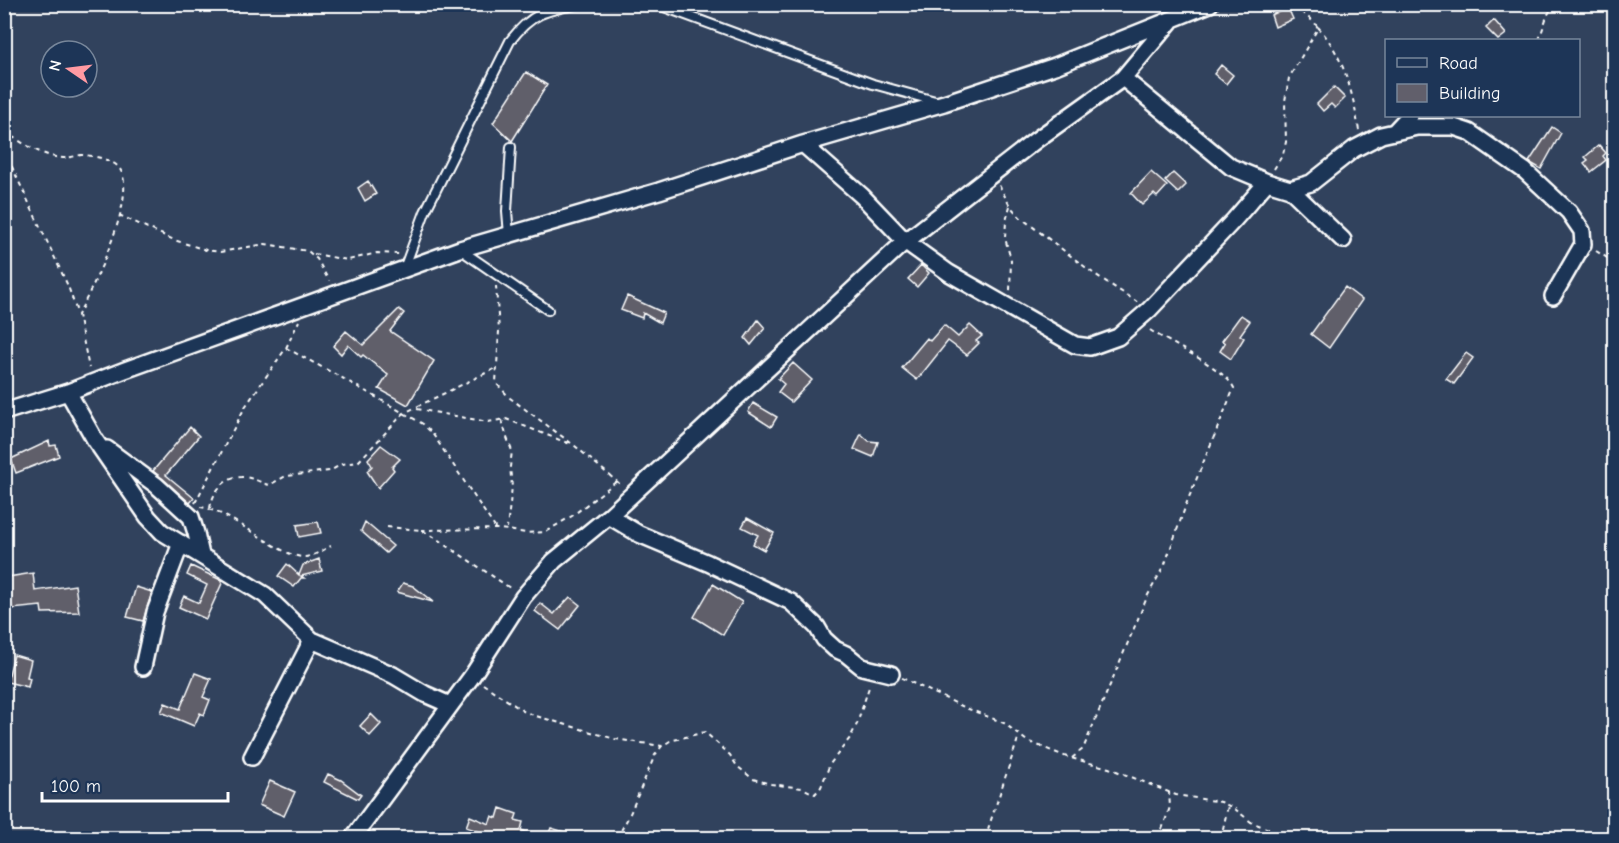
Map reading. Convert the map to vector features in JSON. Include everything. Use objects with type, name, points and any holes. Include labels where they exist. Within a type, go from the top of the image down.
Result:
[{"type":"street","points":[[4,412],[68,392],[335,294],[406,262],[460,249],[659,191],[803,144],[944,104],[1055,66],[1210,4]]},
{"type":"street","points":[[353,838],[472,676],[523,597],[554,561],[633,495],[906,242],[1036,140],[1123,78],[1173,19]]},
{"type":"street","points":[[1123,78],[1232,166],[1267,182],[1290,189],[1343,240]]},
{"type":"street","points":[[1395,131],[1408,117]]},
{"type":"street","points":[[1290,189],[1311,183],[1362,144],[1395,131],[1417,127],[1454,127],[1482,139],[1511,163],[1525,171],[1569,212],[1581,231],[1583,244],[1553,296]]},
{"type":"street","points":[[803,144],[862,196],[906,242],[949,273],[1075,345],[1090,347],[1118,337],[1145,314],[1267,182]]},
{"type":"street","points":[[68,392],[95,440],[155,526],[265,596],[312,640],[393,675],[450,705]]},
{"type":"street","points":[[95,440],[156,485],[190,517],[201,555]]},
{"type":"street","points":[[609,516],[639,534],[791,602],[835,648],[862,667],[885,673]]},
{"type":"street","points":[[143,667],[155,612],[181,543]]},
{"type":"street","points":[[252,757],[312,640]]},
{"type":"lane","points":[[406,262],[429,202],[510,41],[535,16],[580,4]]},
{"type":"lane","points":[[656,4],[873,84],[944,104]]},
{"type":"lane","points":[[509,235],[507,211],[511,147]]},
{"type":"lane","points":[[460,249],[496,276],[549,310]]},
{"type":"path","points":[[1292,4],[1318,27],[1333,45],[1352,92],[1362,144]]},
{"type":"path","points":[[1539,39],[1547,16],[1554,4]]},
{"type":"path","points":[[1267,182],[1285,148],[1287,127],[1285,101],[1289,78],[1318,27]]},
{"type":"path","points":[[4,132],[34,149],[51,155],[62,158],[88,156],[116,164],[122,172],[125,187],[119,215],[101,268],[78,315]]},
{"type":"path","points":[[4,150],[26,192],[44,238],[68,286],[78,315],[92,383]]},
{"type":"path","points":[[993,174],[1010,206],[1020,217],[1145,314],[1147,328],[1216,370],[1232,383],[1234,388],[1187,502],[1165,564],[1148,595],[1083,749],[1072,758]]},
{"type":"path","points":[[1009,308],[1011,260],[1005,238],[1010,206]]},
{"type":"path","points":[[119,215],[174,240],[206,250],[220,252],[265,244],[343,260],[377,253],[406,262]]},
{"type":"path","points":[[1583,244],[1614,262]]},
{"type":"path","points":[[312,254],[324,270],[335,294]]},
{"type":"path","points":[[496,276],[499,331],[496,383],[633,495]]},
{"type":"path","points":[[307,304],[286,348],[245,407],[223,454],[194,506],[210,508],[298,556],[308,556],[331,546]]},
{"type":"path","points":[[286,348],[423,424],[432,433],[496,529]]},
{"type":"path","points":[[210,508],[214,492],[233,479],[244,477],[269,485],[286,476],[330,471],[342,464],[358,462],[404,412],[496,368]]},
{"type":"path","points":[[416,408],[488,422],[508,419],[575,446]]},
{"type":"path","points":[[502,420],[512,451],[510,466],[512,487],[507,529]]},
{"type":"path","points":[[387,527],[421,530],[507,529],[526,533],[545,532],[572,516],[617,481]]},
{"type":"path","points":[[421,530],[442,541],[523,597]]},
{"type":"path","points":[[617,838],[655,755],[662,746],[670,741],[705,732],[737,766],[753,779],[802,788],[815,794],[819,792],[830,764],[850,738],[857,724],[870,685],[885,673],[1004,723],[1027,741],[1072,758],[1109,768],[1176,795],[1204,798],[1228,805],[1251,822],[1291,838]]},
{"type":"path","points":[[472,676],[523,711],[536,716],[615,739],[662,746]]},
{"type":"path","points":[[985,838],[1019,736]]},
{"type":"path","points":[[1159,838],[1170,807],[1169,792]]},
{"type":"path","points":[[1221,838],[1228,805]]},
{"type":"building","points":[[1288,8],[1293,19],[1275,27],[1271,15]]},
{"type":"building","points":[[1494,20],[1506,34],[1497,39],[1486,28]]},
{"type":"building","points":[[1221,65],[1233,75],[1226,84],[1214,74]]},
{"type":"building","points":[[526,72],[547,85],[512,141],[493,123]]},
{"type":"building","points":[[1334,87],[1345,98],[1335,108],[1331,104],[1323,111],[1317,104]]},
{"type":"building","points":[[1552,127],[1561,133],[1541,169],[1529,162]]},
{"type":"building","points":[[1599,145],[1606,153],[1603,156],[1606,160],[1591,172],[1584,163],[1588,160],[1585,157]]},
{"type":"building","points":[[1151,172],[1167,186],[1157,197],[1154,194],[1142,205],[1131,193]]},
{"type":"building","points":[[1173,173],[1186,185],[1178,193],[1165,181]]},
{"type":"building","points":[[368,181],[376,194],[365,201],[358,188]]},
{"type":"building","points":[[921,265],[929,273],[917,287],[908,279]]},
{"type":"building","points":[[1345,287],[1362,300],[1329,348],[1311,334]]},
{"type":"building","points":[[627,296],[664,313],[660,323],[643,313],[642,318],[621,310]]},
{"type":"building","points":[[399,309],[404,313],[390,331],[434,361],[408,405],[379,389],[388,375],[363,355],[361,357],[348,345],[341,354],[333,346],[346,331],[363,345]]},
{"type":"building","points":[[1241,315],[1250,321],[1240,335],[1244,338],[1231,359],[1220,351],[1225,343],[1222,341]]},
{"type":"building","points":[[758,320],[765,328],[751,345],[745,338]]},
{"type":"building","points":[[944,325],[958,337],[970,325],[982,336],[976,341],[979,343],[967,355],[948,341],[917,380],[902,368],[927,338],[930,341]]},
{"type":"building","points":[[1466,353],[1473,358],[1454,384],[1446,379]]},
{"type":"building","points":[[793,363],[812,380],[791,402],[778,392],[784,384],[778,379]]},
{"type":"building","points":[[753,403],[777,417],[771,427],[748,412]]},
{"type":"building","points":[[190,427],[199,436],[166,475],[194,498],[190,503],[153,471]]},
{"type":"building","points":[[861,434],[869,441],[878,442],[873,457],[854,449]]},
{"type":"building","points":[[49,441],[50,446],[56,445],[59,456],[16,473],[11,459]]},
{"type":"building","points":[[381,445],[400,459],[392,467],[394,470],[378,488],[367,471],[372,466],[368,459]]},
{"type":"building","points":[[747,518],[774,533],[764,550],[753,544],[758,535],[742,527]]},
{"type":"building","points":[[318,522],[321,533],[299,537],[297,525]]},
{"type":"building","points":[[365,522],[393,546],[386,553],[361,531]]},
{"type":"building","points":[[319,559],[322,571],[301,576],[304,578],[301,578],[294,587],[278,576],[287,564],[299,575],[303,565]]},
{"type":"building","points":[[191,566],[223,581],[206,619],[179,607],[184,596],[199,603],[207,585],[187,575]]},
{"type":"building","points":[[33,573],[35,591],[75,585],[79,612],[42,613],[41,606],[12,609],[8,577]]},
{"type":"building","points":[[403,583],[413,586],[433,602],[397,592]]},
{"type":"building","points":[[713,584],[742,602],[723,635],[694,617]]},
{"type":"building","points":[[136,587],[152,592],[143,621],[127,617]]},
{"type":"building","points":[[570,597],[580,605],[560,630],[535,611],[540,603],[554,614]]},
{"type":"building","points":[[14,655],[31,660],[27,677],[30,678],[28,687],[7,682]]},
{"type":"building","points":[[195,673],[211,679],[203,697],[210,700],[204,715],[200,713],[194,726],[161,712],[165,703],[180,709]]},
{"type":"building","points":[[371,714],[381,724],[370,736],[360,726]]},
{"type":"building","points":[[328,774],[341,780],[361,795],[358,799],[324,782]]},
{"type":"building","points":[[270,781],[295,792],[284,816],[259,805]]},
{"type":"building","points":[[500,808],[517,814],[515,820],[523,822],[521,830],[542,838],[490,838],[491,836],[466,827],[470,816],[489,824],[492,816],[497,818]]},
{"type":"building","points":[[551,828],[578,836],[578,838],[547,838]]}]
